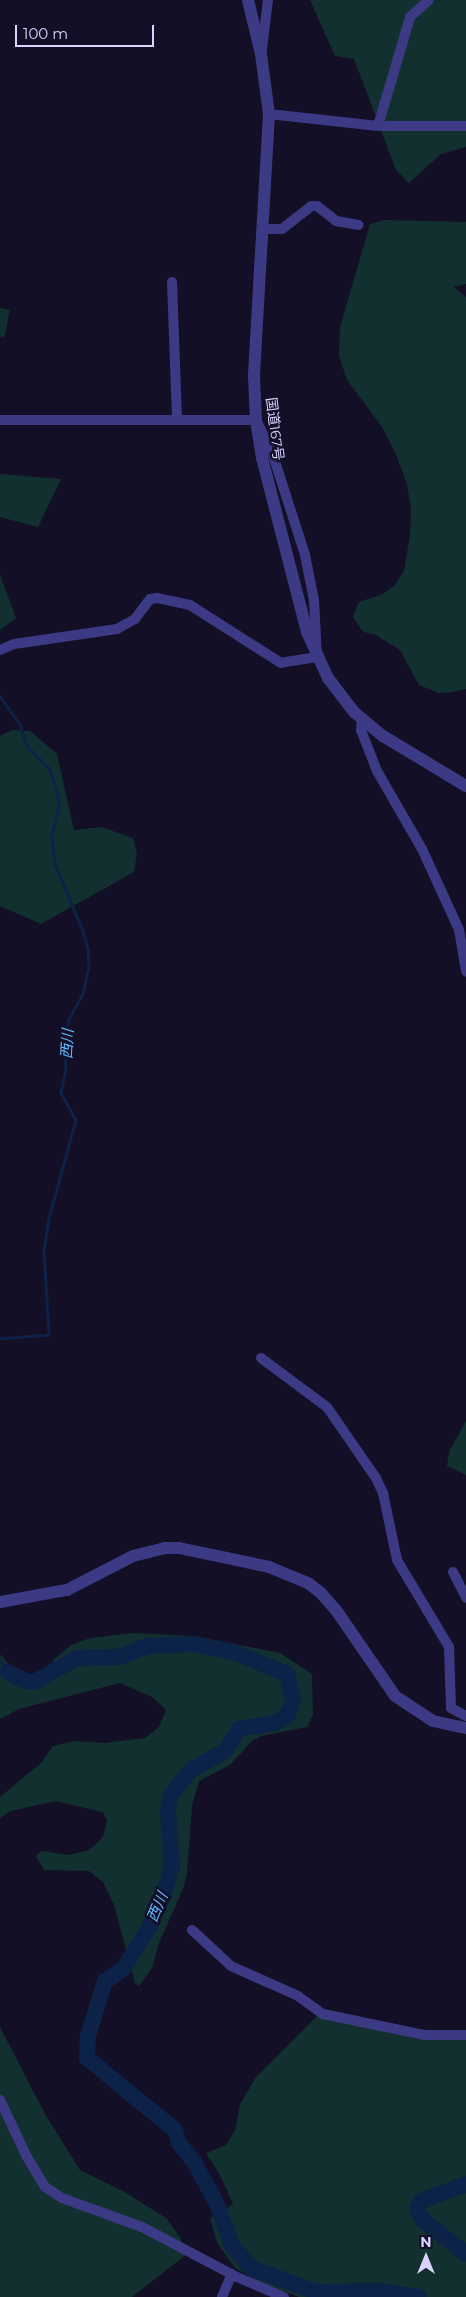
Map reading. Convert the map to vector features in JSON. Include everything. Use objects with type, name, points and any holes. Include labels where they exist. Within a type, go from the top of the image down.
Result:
[{"type":"street","name":"国道167号","points":[[248,0],[261,54],[269,114],[264,229],[254,366],[256,420],[262,458],[307,632],[317,657],[343,700],[362,720],[466,786]]},
{"type":"street","points":[[261,54],[268,0]]},
{"type":"street","points":[[378,126],[410,17],[429,0]]},
{"type":"street","points":[[269,114],[378,126],[466,126]]},
{"type":"street","points":[[264,229],[282,229],[311,206],[317,206],[336,221],[359,226]]},
{"type":"street","points":[[172,282],[177,420]]},
{"type":"street","points":[[0,420],[256,420]]},
{"type":"street","points":[[0,650],[14,644],[117,629],[135,618],[150,599],[157,598],[190,605],[281,663],[317,657]]},
{"type":"street","points":[[362,720],[361,730],[377,771],[422,849],[460,930],[466,972]]},
{"type":"street","points":[[261,1358],[326,1407],[376,1478],[383,1492],[397,1560],[449,1647],[451,1708],[466,1716]]},
{"type":"street","points":[[0,1602],[67,1590],[133,1556],[164,1548],[179,1548],[269,1567],[290,1575],[321,1593],[336,1610],[395,1696],[433,1721],[466,1728]]},
{"type":"street","points":[[453,1572],[466,1598]]},
{"type":"street","points":[[192,1930],[231,1966],[298,1996],[323,2014],[424,2035],[466,2035]]},
{"type":"street","points":[[0,2100],[27,2157],[45,2186],[62,2198],[142,2227],[232,2274],[284,2297]]},
{"type":"street","points":[[222,2297],[232,2274]]},
{"type":"green space","points":[[310,0],[466,0],[466,147],[441,154],[409,183],[396,170],[354,59],[335,56]]},
{"type":"green space","points":[[385,220],[466,222],[466,284],[454,287],[466,297],[466,689],[452,692],[439,693],[419,685],[400,650],[374,634],[363,632],[353,617],[359,602],[383,594],[395,585],[404,571],[410,535],[411,510],[407,484],[395,452],[382,427],[347,380],[339,356],[340,327],[370,224]]},
{"type":"green space","points":[[0,308],[10,310],[4,337],[0,337]]},
{"type":"green space","points":[[0,474],[61,479],[38,527],[0,517]]},
{"type":"green space","points":[[0,575],[16,618],[0,630]]},
{"type":"green space","points":[[12,730],[30,731],[57,754],[74,830],[101,827],[133,838],[137,853],[134,872],[41,924],[0,906],[0,736]]},
{"type":"green space","points":[[466,1421],[466,1475],[447,1466],[449,1452]]},
{"type":"green space","points":[[133,1633],[194,1636],[280,1653],[312,1674],[313,1715],[307,1727],[261,1736],[252,1741],[230,1765],[199,1781],[192,1806],[187,1874],[183,1889],[159,1943],[152,1968],[139,1986],[135,1983],[114,1905],[103,1882],[89,1871],[44,1870],[36,1856],[41,1851],[69,1855],[89,1850],[103,1837],[107,1820],[103,1812],[55,1801],[11,1811],[0,1818],[0,1797],[41,1763],[53,1746],[74,1741],[104,1743],[145,1738],[159,1727],[166,1710],[152,1697],[120,1683],[19,1709],[0,1719],[0,1654],[17,1674],[29,1674],[36,1679],[51,1670],[53,1660],[71,1645],[90,1638]]},
{"type":"green space","points":[[324,2009],[420,2031],[466,2031],[466,2297],[299,2297],[263,2284],[235,2268],[217,2243],[210,2218],[233,2204],[221,2177],[206,2153],[226,2145],[235,2130],[240,2104],[256,2077]]},
{"type":"green space","points":[[0,2027],[45,2114],[80,2170],[123,2191],[166,2218],[180,2237],[187,2254],[132,2297],[0,2297]]},
{"type":"waterway","name":"西川","points":[[0,696],[20,725],[27,746],[49,768],[57,790],[59,805],[52,839],[55,864],[83,931],[88,948],[89,966],[83,994],[69,1019],[65,1041],[66,1069],[61,1093],[76,1120],[49,1219],[44,1250],[49,1335],[0,1339]]},
{"type":"waterway","name":"西川","points":[[8,1672],[25,1681],[34,1682],[77,1658],[118,1657],[148,1646],[194,1644],[234,1652],[287,1674],[293,1699],[287,1716],[275,1723],[239,1729],[225,1751],[191,1770],[171,1795],[168,1811],[172,1867],[164,1894],[150,1926],[123,1969],[105,1981],[88,2036],[87,2058],[175,2130],[179,2143],[194,2162],[216,2202],[232,2245],[251,2268],[316,2292],[378,2291],[419,2297]]},
{"type":"waterway","name":"西川","points":[[0,1659],[8,1672]]},
{"type":"waterway","name":"西川","points":[[0,1669],[7,1671]]},
{"type":"waterway","points":[[466,2184],[421,2201],[417,2210],[424,2221],[466,2254]]}]
